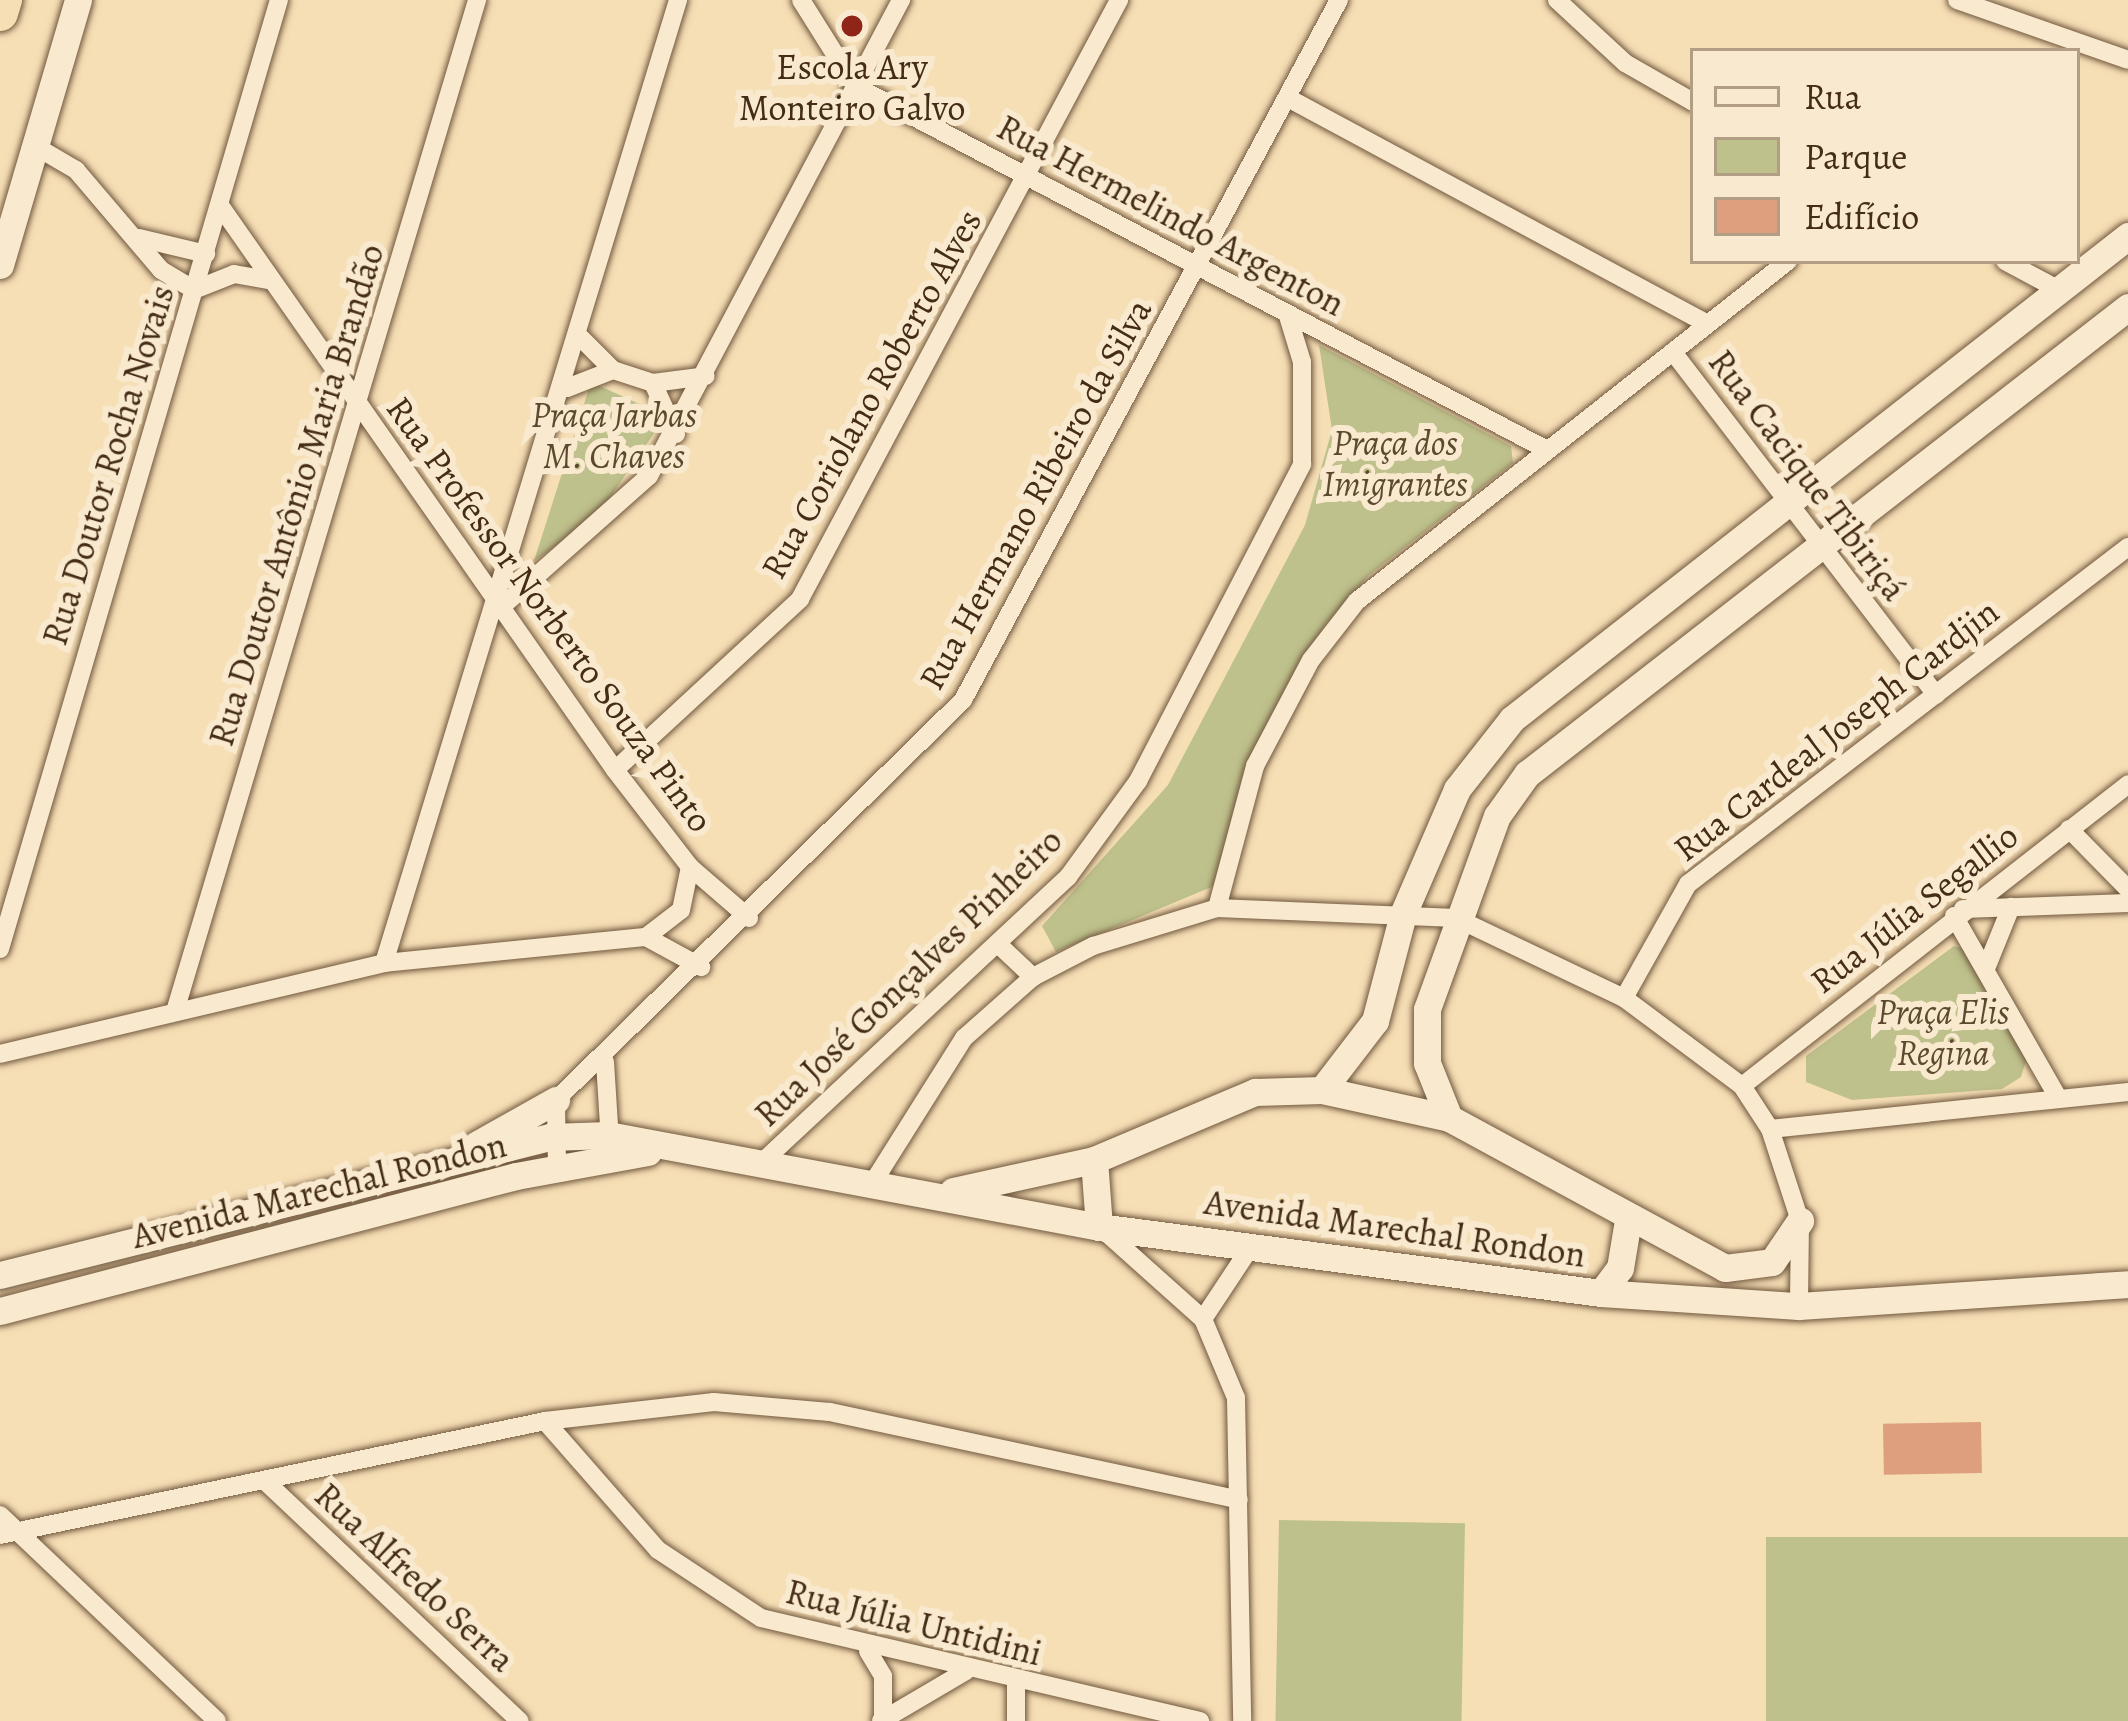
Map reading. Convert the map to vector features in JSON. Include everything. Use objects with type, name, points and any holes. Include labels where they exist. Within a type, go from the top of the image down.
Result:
[{"type":"highway","points":[[0,13],[4,0]]},
{"type":"street","points":[[0,265],[77,0]]},
{"type":"street","name":"Rua Doutor Rocha Novais","points":[[0,949],[279,0]]},
{"type":"street","name":"Rua Doutor Antônio Maria Brandão","points":[[176,1008],[477,0]]},
{"type":"street","points":[[383,963],[466,666],[499,609],[678,0]]},
{"type":"street","points":[[801,0],[855,86]]},
{"type":"street","points":[[499,609],[587,542],[676,434],[901,0]]},
{"type":"street","name":"Rua Coriolano Roberto Alves","points":[[615,770],[800,599],[1119,0]]},
{"type":"street","name":"Rua Hermano Ribeiro da Silva","points":[[556,1100],[604,1062],[701,967],[963,700],[1339,0]]},
{"type":"street","points":[[1557,0],[1625,63],[1690,100]]},
{"type":"street","points":[[1957,0],[2128,59]]},
{"type":"street","name":"Rua Hermelindo Argenton","points":[[855,86],[1547,450]]},
{"type":"street","points":[[1288,98],[1706,323]]},
{"type":"street","points":[[34,146],[76,170],[194,290],[234,274],[267,280]]},
{"type":"street","name":"Rua Professor Norberto Souza Pinto","points":[[221,207],[267,280],[615,770],[690,867],[749,917]]},
{"type":"street","points":[[1322,1090],[1375,1021],[1403,914],[1457,789],[1512,719],[2128,236]]},
{"type":"street","points":[[139,238],[206,254]]},
{"type":"street","points":[[1217,908],[1255,766],[1310,660],[1415,549],[1784,264]]},
{"type":"street","points":[[2011,264],[2061,290]]},
{"type":"street","points":[[1449,1118],[1423,1042],[1456,918],[1527,774],[1816,544],[2128,307]]},
{"type":"street","name":"Rua José Gonçalves Pinheiro","points":[[758,1166],[999,945],[1117,813],[1286,505],[1307,414],[1287,313]]},
{"type":"street","points":[[581,338],[614,370],[653,383],[706,376]]},
{"type":"street","name":"Rua Cacique Tibiriçá","points":[[1673,352],[1784,504],[1936,695]]},
{"type":"street","points":[[567,388],[614,370]]},
{"type":"street","points":[[653,383],[676,434]]},
{"type":"street","name":"Rua Cardeal Joseph Cardjin","points":[[1624,998],[1688,884],[2128,547]]},
{"type":"street","name":"Rua Júlia Segallio","points":[[1742,1085],[2128,784]]},
{"type":"street","points":[[2068,829],[2128,889]]},
{"type":"street","points":[[0,1054],[176,1008],[383,963],[646,937],[681,910],[690,867]]},
{"type":"street","points":[[2057,1096],[1958,912],[2128,903]]},
{"type":"street","points":[[1987,966],[2011,907]]},
{"type":"street","points":[[872,1184],[964,1037],[1034,977],[1217,908],[1456,918],[1624,998],[1742,1085],[1770,1129],[1800,1221],[1799,1276],[1788,1306]]},
{"type":"street","points":[[646,937],[701,967]]},
{"type":"street","points":[[999,945],[1034,977]]},
{"type":"street","points":[[604,1062],[611,1146]]},
{"type":"street","points":[[930,1194],[1094,1160],[1255,1092],[1322,1090],[1449,1118],[1628,1220],[1744,1270],[1772,1262],[1800,1221]]},
{"type":"street","points":[[1770,1129],[2128,1092]]},
{"type":"street","points":[[556,1100],[550,1136],[557,1167]]},
{"type":"street","points":[[451,1160],[556,1100]]},
{"type":"street","name":"Avenida Marechal Rondon","points":[[0,1275],[550,1136],[872,1184],[1099,1227],[1254,1243],[1600,1293],[1788,1306],[2128,1284]]},
{"type":"street","name":"Avenida Marechal Rondon","points":[[0,1311],[557,1167],[611,1146]]},
{"type":"street","points":[[1094,1160],[1099,1227],[1203,1319],[1236,1398],[1242,1721]]},
{"type":"street","points":[[363,1181],[373,1211]]},
{"type":"street","points":[[1600,1293],[1620,1268],[1628,1220]]},
{"type":"street","points":[[1203,1319],[1214,1287],[1254,1243]]},
{"type":"street","points":[[81,1254],[90,1285]]},
{"type":"street","points":[[8,1533],[545,1421],[714,1402],[830,1412],[1239,1500]]},
{"type":"street","name":"Rua Júlia Untidini","points":[[545,1421],[585,1479],[698,1582],[761,1618],[868,1651],[1200,1721]]},
{"type":"street","name":"Rua Alfredo Serra","points":[[265,1481],[520,1721]]},
{"type":"street","points":[[0,1515],[8,1533],[217,1721]]},
{"type":"street","points":[[868,1651],[883,1676],[882,1720]]},
{"type":"street","points":[[882,1720],[966,1671]]},
{"type":"street","points":[[1016,1683],[1016,1721]]},
{"type":"green space","name":"Praça dos Imigrantes","points":[[1319,345],[1511,446],[1513,463],[1368,576],[1324,627],[1255,752],[1221,883],[1056,952],[1042,926],[1168,785],[1305,525],[1332,430]]},
{"type":"green space","name":"Praça Jarbas M. Chaves","points":[[591,382],[666,416],[595,519],[534,561]]},
{"type":"green space","name":"Praça Elis Regina","points":[[1954,946],[1975,952],[2029,1051],[2021,1077],[2002,1089],[1852,1100],[1806,1082],[1806,1056]]},
{"type":"green space","points":[[1279,1520],[1465,1523],[1462,1721],[1275,1721]]},
{"type":"green space","points":[[1766,1537],[2128,1537],[2128,1721],[1766,1721]]},
{"type":"building","points":[[1981,1422],[1982,1473],[1884,1475],[1883,1424]]},
{"type":"place","name":"Escola Ary Monteiro Galvo","points":[[852,26]]}]
